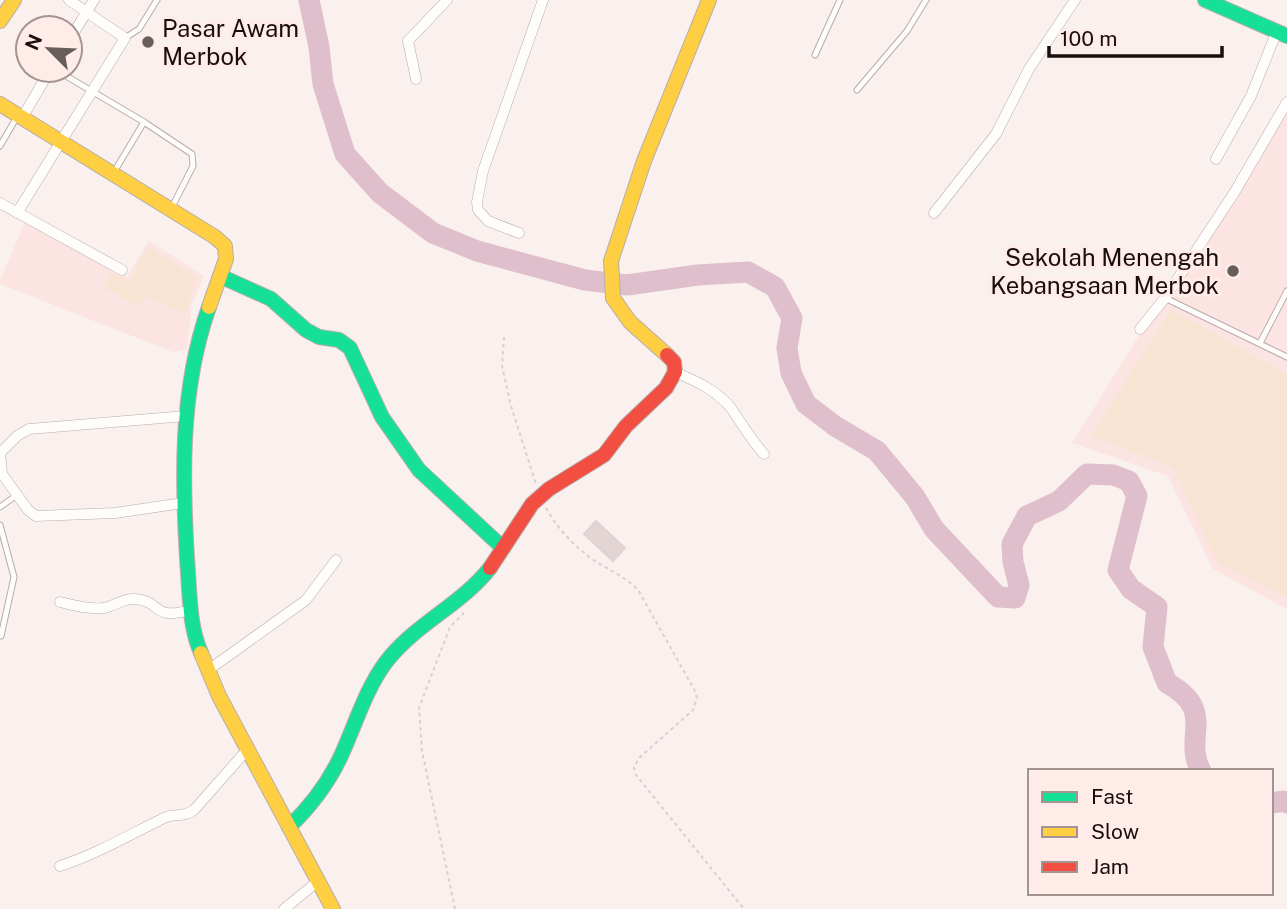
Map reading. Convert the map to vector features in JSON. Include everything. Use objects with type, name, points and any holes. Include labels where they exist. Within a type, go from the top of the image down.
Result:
[{"type":"street","points":[[0,21],[14,0]]},
{"type":"street","points":[[18,213],[125,38],[69,0]]},
{"type":"street","points":[[84,18],[94,0]]},
{"type":"street","points":[[416,79],[408,41],[447,0]]},
{"type":"street","points":[[519,233],[488,221],[478,210],[477,202],[483,171],[543,0]]},
{"type":"street","points":[[289,827],[311,806],[323,789],[369,690],[390,658],[412,636],[459,600],[483,576],[522,517],[540,496],[611,448],[624,428],[667,387],[675,372],[671,358],[630,322],[614,298],[611,261],[644,161],[709,0]]},
{"type":"street","points":[[934,213],[996,134],[1023,79],[1075,0]]},
{"type":"street","points":[[1205,0],[1282,34],[1216,159]]},
{"type":"street","points":[[20,117],[43,84]]},
{"type":"street","points":[[1140,330],[1165,298],[1245,177],[1287,102]]},
{"type":"street","points":[[0,104],[215,237],[225,246],[226,258],[202,327],[186,416],[183,503],[196,642],[207,671],[247,750],[334,909]]},
{"type":"street","points":[[0,204],[122,270]]},
{"type":"street","points":[[220,276],[271,299],[306,330],[319,337],[339,340],[350,348],[382,417],[419,470],[503,548]]},
{"type":"street","points":[[675,372],[713,391],[730,407],[749,437],[764,454]]},
{"type":"street","points":[[183,503],[115,513],[40,516],[27,510],[1,475],[0,452],[29,429],[186,416]]},
{"type":"street","points":[[207,671],[306,600],[336,560]]},
{"type":"street","points":[[60,602],[104,608],[126,599],[136,599],[147,601],[164,614],[172,615],[191,610]]},
{"type":"street","points":[[60,866],[103,850],[167,817],[187,815],[247,750]]},
{"type":"street","points":[[284,909],[317,882]]},
{"type":"lane","points":[[125,38],[139,29],[157,0]]},
{"type":"lane","points":[[815,55],[840,0]]},
{"type":"lane","points":[[857,90],[907,31],[926,0]]},
{"type":"lane","points":[[79,84],[188,150],[194,159],[193,166],[170,209]]},
{"type":"lane","points":[[0,146],[20,117]]},
{"type":"lane","points":[[113,175],[144,122]]},
{"type":"lane","points":[[1260,343],[1287,291]]},
{"type":"lane","points":[[1165,298],[1287,356]]},
{"type":"lane","points":[[0,508],[17,495]]},
{"type":"lane","points":[[0,525],[14,577],[1,636]]},
{"type":"path","points":[[504,337],[502,366],[540,496],[566,536],[586,555],[632,583],[638,590],[694,688],[697,698],[692,710],[639,758],[634,768],[636,775],[744,909]]},
{"type":"path","points":[[454,909],[422,751],[419,708],[450,627],[465,611],[459,600]]},
{"type":"shaded area","name":"Sekolah Menengah Kebangsaan Merbok","points":[[1287,98],[1287,609],[1213,569],[1168,476],[1072,443]]},
{"type":"shaded area","points":[[27,218],[127,277],[149,241],[204,276],[192,303],[187,350],[173,352],[0,284]]},
{"type":"shaded area","points":[[148,246],[196,278],[187,314],[145,297],[139,307],[104,287],[111,272],[130,281]]},
{"type":"shaded area","points":[[1171,310],[1287,374],[1287,597],[1218,563],[1173,467],[1091,436]]},
{"type":"building","points":[[596,521],[625,548],[613,561],[584,534]]},
{"type":"waterway","points":[[309,0],[319,47],[323,84],[345,154],[380,193],[433,233],[477,251],[585,280],[627,285],[698,275],[748,272],[775,287],[792,318],[787,348],[791,373],[806,404],[835,426],[877,451],[915,497],[934,529],[998,597],[1015,598],[1019,585],[1012,544],[1027,516],[1059,501],[1087,474],[1113,475],[1129,481],[1137,496],[1118,570],[1131,589],[1157,607],[1153,647],[1167,683],[1182,693],[1195,714],[1196,759],[1200,769]]},
{"type":"waterway","points":[[1273,803],[1287,803]]},
{"type":"traffic: fast","points":[[1205,0],[1287,36]]},
{"type":"traffic: fast","points":[[220,276],[271,299],[306,330],[319,337],[339,340],[350,348],[382,417],[419,470],[503,548]]},
{"type":"traffic: fast","points":[[201,653],[190,604],[184,473],[192,372],[209,307]]},
{"type":"traffic: fast","points":[[289,827],[330,777],[366,696],[386,662],[410,636],[466,593],[490,568]]},
{"type":"traffic: slow","points":[[0,21],[14,0]]},
{"type":"traffic: slow","points":[[667,355],[630,322],[613,298],[611,261],[644,161],[709,0]]},
{"type":"traffic: slow","points":[[0,104],[215,237],[225,246],[226,259],[209,307]]},
{"type":"traffic: slow","points":[[201,653],[219,696],[333,909]]},
{"type":"traffic: jam","points":[[490,568],[532,504],[549,489],[604,455],[626,426],[666,388],[675,372],[674,362],[667,355]]},
{"type":"place","name":"Pasar Awam Merbok","points":[[148,42]]},
{"type":"place","name":"Sekolah Menengah Kebangsaan Merbok","points":[[1233,271]]}]
